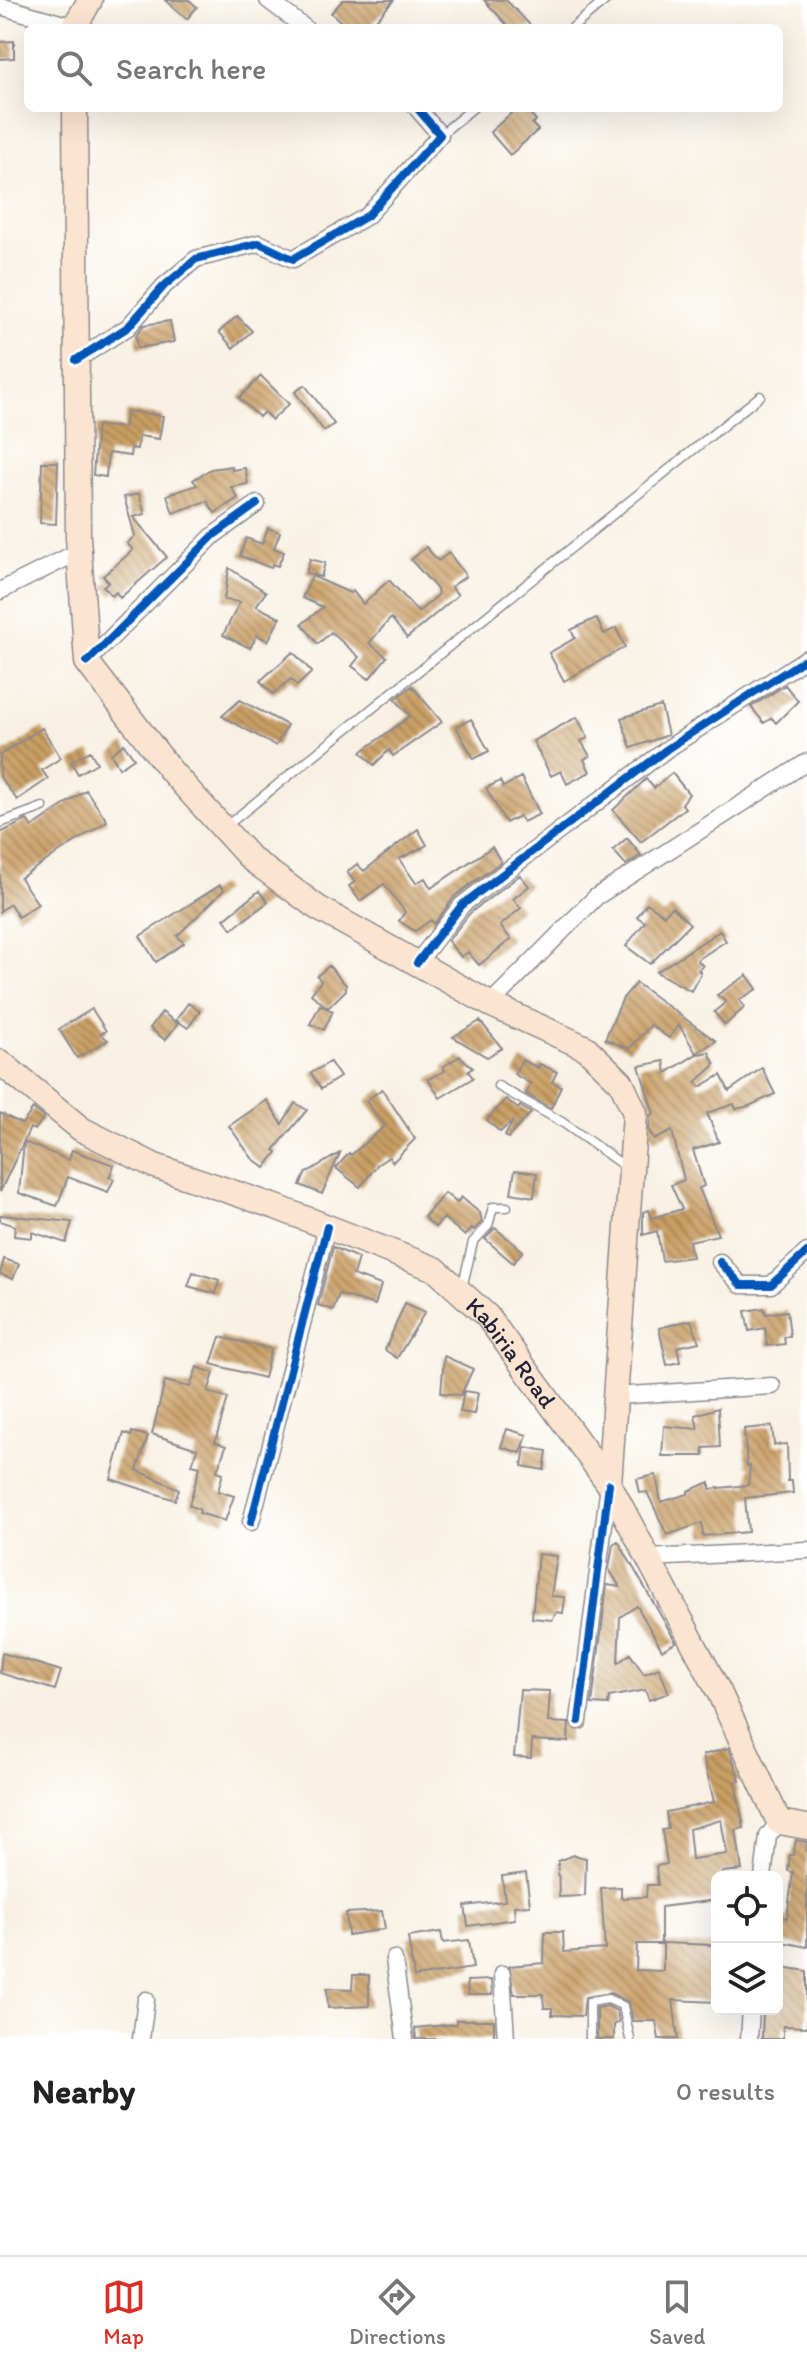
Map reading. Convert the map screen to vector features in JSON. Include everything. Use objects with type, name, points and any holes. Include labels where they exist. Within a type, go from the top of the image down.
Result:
[{"type":"main road","points":[[76,24],[90,0]]},
{"type":"main road","points":[[75,112],[78,552],[87,662],[222,830],[251,859],[318,908],[490,1004],[586,1048],[621,1082],[635,1113],[609,1484]]},
{"type":"main road","name":"Kabiria Road","points":[[0,1062],[94,1135],[155,1166],[435,1269],[487,1316],[609,1484],[719,1692],[779,1822]]},
{"type":"main road","points":[[779,1822],[807,1827]]},
{"type":"street","points":[[268,0],[300,24]]},
{"type":"street","points":[[0,6],[61,24]]},
{"type":"street","points":[[76,360],[128,327],[164,286],[196,259],[259,243],[293,259],[367,216],[440,135],[420,112]]},
{"type":"street","points":[[87,662],[214,535],[257,504]]},
{"type":"street","points":[[0,591],[78,552]]},
{"type":"street","points":[[417,963],[462,905],[667,749],[807,658]]},
{"type":"street","points":[[490,1004],[596,897],[807,762]]},
{"type":"street","points":[[251,1522],[327,1227]]},
{"type":"street","points":[[720,1262],[741,1285],[771,1285],[807,1252]]},
{"type":"street","points":[[614,1396],[772,1386]]},
{"type":"street","points":[[579,1721],[609,1484]]},
{"type":"street","points":[[649,1558],[807,1550]]},
{"type":"street","points":[[764,1871],[768,1836],[779,1822]]},
{"type":"street","points":[[394,1959],[405,2039]]},
{"type":"street","points":[[502,1974],[506,2039]]},
{"type":"street","points":[[141,2039],[146,2000]]},
{"type":"street","points":[[749,2039],[751,2015]]},
{"type":"lane","points":[[577,24],[606,0]]},
{"type":"lane","points":[[440,135],[468,112]]},
{"type":"lane","points":[[222,830],[760,396]]},
{"type":"lane","points":[[0,823],[43,807]]},
{"type":"lane","points":[[498,1086],[562,1122],[631,1171]]},
{"type":"lane","points":[[461,1292],[473,1242],[488,1226],[493,1207],[507,1207]]},
{"type":"lane","points":[[590,2039],[590,2002],[608,1999],[623,2006],[630,2039]]},
{"type":"building","points":[[165,0],[189,0],[197,7],[187,19]]},
{"type":"building","points":[[343,0],[394,0],[373,24],[343,24],[331,13]]},
{"type":"building","points":[[484,0],[506,0],[529,24],[506,24]]},
{"type":"building","points":[[14,41],[14,58],[0,59],[0,42]]},
{"type":"building","points":[[512,112],[529,112],[536,120],[532,124],[538,130],[510,155],[490,132]]},
{"type":"building","points":[[237,316],[252,331],[233,348],[219,332]]},
{"type":"building","points":[[170,321],[174,342],[138,348],[136,335],[144,325]]},
{"type":"building","points":[[261,376],[289,404],[272,420],[264,412],[259,417],[239,398]]},
{"type":"building","points":[[305,385],[334,424],[324,431],[295,392]]},
{"type":"building","points":[[127,411],[163,416],[159,439],[139,436],[137,449],[131,448],[130,456],[108,453],[106,477],[93,475],[97,425],[124,428]]},
{"type":"building","points":[[42,462],[58,462],[56,524],[40,523]]},
{"type":"building","points":[[232,466],[232,470],[245,468],[248,484],[231,487],[238,498],[215,513],[207,501],[173,513],[167,495],[197,485],[193,480],[211,469]]},
{"type":"building","points":[[139,494],[145,514],[133,517],[167,557],[120,598],[116,592],[112,596],[103,586],[109,582],[103,576],[133,550],[127,543],[135,536],[124,497]]},
{"type":"building","points":[[268,528],[280,532],[274,548],[284,552],[278,566],[272,564],[271,568],[240,556],[246,538],[262,544]]},
{"type":"building","points":[[426,547],[438,561],[449,553],[466,576],[451,587],[458,595],[407,638],[391,618],[369,643],[387,657],[369,679],[352,666],[359,657],[331,632],[318,644],[302,624],[323,607],[302,598],[312,576],[350,593],[353,591],[363,604],[389,580],[418,612],[438,595],[437,589],[411,560]]},
{"type":"building","points":[[310,559],[325,563],[321,577],[306,573]]},
{"type":"building","points":[[229,568],[266,592],[256,606],[280,618],[268,641],[257,635],[250,648],[223,635],[240,602],[224,600]]},
{"type":"building","points":[[596,618],[604,634],[616,628],[625,647],[564,681],[549,653],[575,638],[571,630]]},
{"type":"building","points":[[293,652],[312,672],[297,686],[291,679],[273,694],[260,681]]},
{"type":"building","points":[[785,685],[798,701],[776,723],[772,718],[764,723],[751,707]]},
{"type":"building","points":[[412,686],[442,722],[393,756],[389,750],[374,765],[361,752],[410,716],[395,699]]},
{"type":"building","points":[[240,700],[287,725],[276,746],[222,716]]},
{"type":"building","points":[[661,706],[668,735],[631,748],[621,718]]},
{"type":"building","points":[[577,717],[588,738],[581,741],[590,756],[584,759],[590,772],[567,784],[561,771],[551,776],[533,741]]},
{"type":"building","points":[[471,719],[489,751],[474,759],[456,727]]},
{"type":"building","points":[[42,728],[61,758],[42,770],[48,779],[17,800],[0,777],[0,755]]},
{"type":"building","points":[[124,744],[134,758],[119,768],[111,754]]},
{"type":"building","points":[[90,751],[97,763],[78,774],[71,762]]},
{"type":"building","points":[[672,773],[689,794],[682,804],[685,808],[641,842],[613,810],[646,779],[654,788]]},
{"type":"building","points":[[521,777],[540,814],[523,822],[519,816],[506,823],[486,788],[500,781],[503,787]]},
{"type":"building","points":[[86,790],[107,821],[20,878],[38,904],[18,917],[10,904],[0,911],[0,833],[27,820],[32,827]]},
{"type":"building","points":[[418,829],[427,845],[399,859],[416,883],[425,878],[431,888],[492,847],[501,862],[455,896],[434,924],[431,920],[415,931],[399,921],[405,912],[384,884],[360,901],[349,886],[355,882],[347,872],[357,864],[364,871]]},
{"type":"building","points":[[627,838],[641,855],[626,865],[613,850]]},
{"type":"building","points":[[520,875],[529,886],[513,899],[521,908],[500,926],[511,939],[479,965],[468,952],[461,957],[448,941],[470,913]]},
{"type":"building","points":[[220,885],[224,890],[177,936],[184,943],[156,962],[140,936]]},
{"type":"building","points":[[259,891],[268,902],[232,929],[224,919]]},
{"type":"building","points":[[647,903],[664,915],[672,907],[690,924],[650,964],[626,946],[645,922],[637,917]]},
{"type":"building","points":[[720,931],[726,941],[697,960],[703,966],[698,970],[701,973],[691,991],[656,972]]},
{"type":"building","points":[[329,966],[346,985],[346,990],[328,1008],[311,994],[321,981],[317,976]]},
{"type":"building","points":[[747,975],[757,989],[739,1000],[745,1007],[725,1025],[714,1012],[726,1002],[717,995]]},
{"type":"building","points":[[636,983],[716,1041],[696,1053],[679,1025],[669,1038],[651,1025],[629,1049],[605,1039],[623,998]]},
{"type":"building","points":[[188,1003],[200,1011],[188,1028],[176,1020]]},
{"type":"building","points":[[320,1005],[333,1011],[324,1030],[310,1024]]},
{"type":"building","points":[[92,1009],[106,1031],[100,1034],[108,1040],[77,1058],[59,1029]]},
{"type":"building","points":[[162,1012],[178,1024],[165,1040],[150,1028]]},
{"type":"building","points":[[480,1021],[502,1048],[487,1057],[453,1037]]},
{"type":"building","points":[[709,1052],[715,1065],[696,1082],[700,1087],[721,1075],[729,1091],[762,1068],[775,1094],[749,1106],[736,1109],[734,1104],[707,1113],[719,1142],[693,1150],[704,1186],[699,1188],[718,1235],[689,1241],[692,1257],[662,1261],[657,1231],[643,1235],[643,1212],[649,1210],[652,1218],[682,1209],[671,1185],[684,1180],[672,1131],[654,1140],[649,1130],[650,1115],[654,1114],[639,1066],[664,1061],[666,1073],[697,1054]]},
{"type":"building","points":[[460,1056],[473,1068],[468,1071],[473,1078],[440,1098],[428,1079],[445,1071],[443,1067]]},
{"type":"building","points":[[522,1060],[557,1072],[552,1082],[561,1086],[551,1108],[526,1094],[531,1084],[514,1074]]},
{"type":"building","points":[[330,1062],[340,1077],[321,1089],[311,1073]]},
{"type":"building","points":[[382,1089],[415,1139],[393,1162],[389,1157],[378,1164],[360,1187],[336,1168],[349,1153],[351,1155],[385,1126],[366,1101]]},
{"type":"building","points":[[506,1099],[518,1109],[520,1106],[531,1113],[508,1138],[505,1136],[513,1121],[500,1132],[487,1120]]},
{"type":"building","points":[[267,1100],[282,1124],[295,1103],[307,1110],[274,1150],[277,1152],[265,1168],[252,1158],[229,1126]]},
{"type":"building","points":[[33,1109],[44,1117],[35,1130],[30,1128],[0,1192],[0,1113],[22,1124]]},
{"type":"building","points":[[24,1142],[69,1160],[72,1150],[114,1165],[109,1177],[114,1179],[108,1192],[68,1177],[57,1206],[19,1193]]},
{"type":"building","points":[[340,1153],[322,1194],[300,1185],[306,1173]]},
{"type":"building","points":[[515,1170],[537,1173],[534,1197],[511,1193]]},
{"type":"building","points":[[445,1193],[457,1203],[461,1197],[480,1213],[482,1222],[465,1236],[444,1218],[435,1227],[424,1217]]},
{"type":"building","points":[[0,1215],[72,1222],[66,1243],[32,1232],[32,1238],[14,1236],[15,1226],[0,1221]]},
{"type":"building","points":[[495,1228],[523,1251],[513,1263],[485,1239]]},
{"type":"building","points":[[333,1247],[358,1258],[353,1275],[381,1285],[375,1305],[339,1294],[333,1310],[318,1305]]},
{"type":"building","points":[[4,1259],[19,1264],[13,1279],[0,1274]]},
{"type":"building","points":[[193,1272],[219,1280],[216,1294],[188,1286]]},
{"type":"building","points":[[405,1303],[425,1312],[397,1358],[385,1350]]},
{"type":"building","points":[[764,1308],[766,1314],[787,1311],[790,1336],[784,1337],[785,1344],[767,1346],[765,1328],[749,1331],[745,1311]]},
{"type":"building","points":[[691,1320],[699,1342],[677,1347],[680,1362],[667,1365],[659,1328]]},
{"type":"building","points":[[220,1337],[271,1349],[264,1378],[211,1364]]},
{"type":"building","points":[[444,1356],[473,1369],[461,1395],[441,1393]]},
{"type":"building","points":[[197,1367],[214,1373],[208,1392],[228,1398],[215,1442],[226,1446],[217,1471],[223,1473],[218,1491],[234,1496],[225,1521],[199,1513],[200,1510],[189,1505],[200,1467],[192,1465],[197,1449],[152,1434],[165,1381],[190,1387]]},
{"type":"building","points":[[464,1391],[478,1393],[474,1414],[460,1412]]},
{"type":"building","points":[[718,1408],[720,1447],[703,1448],[704,1456],[662,1456],[664,1426],[698,1429],[695,1415]]},
{"type":"building","points":[[772,1426],[774,1445],[787,1444],[788,1481],[792,1481],[793,1493],[745,1498],[748,1532],[703,1536],[702,1523],[667,1535],[647,1492],[640,1493],[637,1479],[656,1475],[661,1502],[688,1494],[688,1491],[710,1482],[710,1489],[748,1485],[750,1466],[747,1466],[744,1429]]},
{"type":"building","points":[[507,1429],[527,1435],[521,1453],[501,1447]]},
{"type":"building","points":[[132,1432],[148,1436],[137,1470],[179,1489],[175,1500],[111,1479],[124,1433],[131,1436]]},
{"type":"building","points":[[525,1447],[547,1451],[544,1470],[522,1466]]},
{"type":"building","points":[[618,1541],[676,1642],[662,1650],[637,1606],[620,1617],[618,1663],[630,1654],[644,1674],[659,1668],[669,1693],[649,1700],[645,1690],[609,1697],[608,1705],[592,1704],[607,1585],[620,1587],[609,1569],[613,1544]]},
{"type":"building","points":[[538,1554],[557,1556],[551,1596],[565,1597],[563,1613],[557,1612],[552,1620],[532,1618]]},
{"type":"building","points":[[2,1653],[61,1671],[55,1690],[0,1673]]},
{"type":"building","points":[[520,1690],[550,1691],[548,1722],[569,1723],[568,1742],[532,1740],[531,1758],[514,1757]]},
{"type":"building","points":[[729,1748],[740,1781],[735,1782],[744,1828],[736,1830],[742,1870],[711,1871],[711,1901],[661,1907],[661,1944],[637,1944],[636,1970],[663,1971],[663,1943],[711,1945],[711,2002],[673,2000],[678,2039],[659,2039],[656,2021],[633,2021],[629,2002],[611,1993],[585,1997],[583,2016],[552,2015],[552,2008],[544,2008],[543,1994],[514,1994],[509,1966],[544,1963],[545,1932],[563,1932],[564,1952],[605,1949],[601,1888],[621,1887],[621,1898],[646,1897],[647,1885],[658,1885],[656,1866],[667,1864],[662,1830],[668,1829],[666,1812],[714,1802],[703,1755]],"holes":[[[721,1820],[727,1854],[692,1859],[689,1829]]]},
{"type":"building","points":[[796,1840],[807,1842],[807,1947],[783,1942],[783,1917],[787,1918],[793,1872],[788,1871],[790,1855],[793,1855]]},
{"type":"building","points":[[573,1855],[586,1858],[585,1896],[559,1897],[558,1861]]},
{"type":"building","points":[[526,1873],[530,1905],[514,1906],[515,1919],[468,1926],[465,1906],[505,1901],[502,1876]]},
{"type":"building","points":[[382,1911],[385,1929],[348,1935],[346,1913]]},
{"type":"building","points":[[441,1932],[443,1943],[469,1940],[473,1968],[414,1977],[408,1937]]},
{"type":"building","points":[[783,1967],[807,1971],[807,2027],[783,2026],[783,2039],[762,2039],[763,2015],[783,2015]]},
{"type":"building","points":[[353,1975],[369,1975],[369,2006],[328,2008],[327,1988],[352,1989]]},
{"type":"building","points":[[491,1980],[492,1995],[468,1995],[467,1981]]},
{"type":"building","points":[[607,2006],[617,2011],[619,2022],[614,2025],[614,2039],[597,2039],[597,2008]]},
{"type":"building","points":[[456,2020],[494,2020],[494,2039],[416,2039],[415,2028],[456,2024]]},
{"type":"cycle path","points":[[76,360],[128,327],[164,286],[196,259],[259,243],[293,259],[367,216],[440,135],[420,112]]},
{"type":"cycle path","points":[[87,662],[214,535],[257,504]]},
{"type":"cycle path","points":[[417,963],[462,905],[667,749],[807,658]]},
{"type":"cycle path","points":[[251,1522],[327,1227]]},
{"type":"cycle path","points":[[720,1262],[741,1285],[771,1285],[807,1252]]},
{"type":"cycle path","points":[[579,1721],[609,1484]]}]
